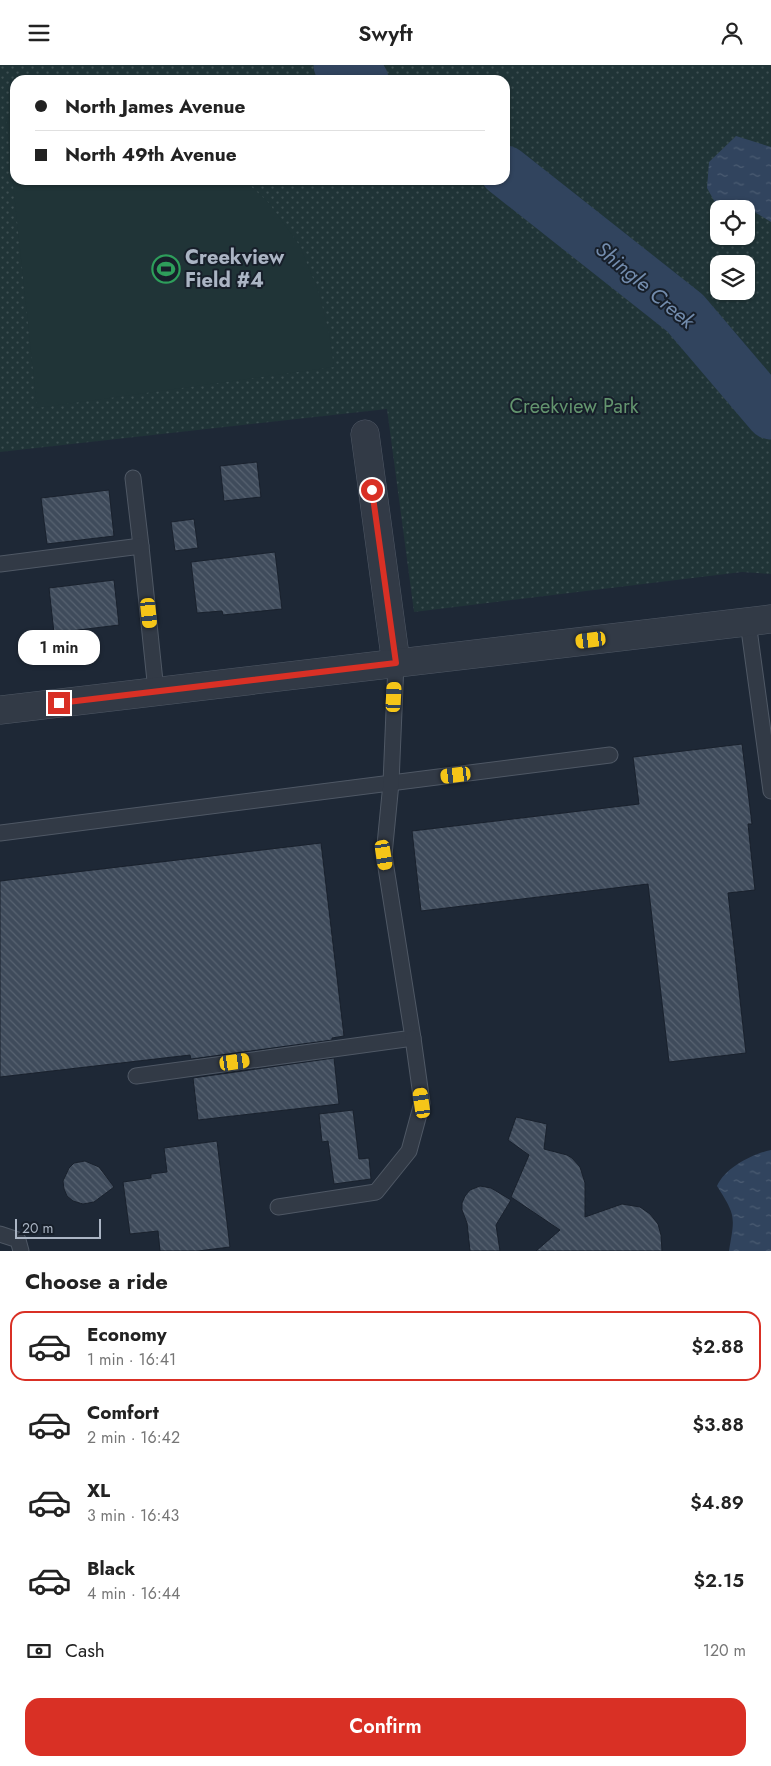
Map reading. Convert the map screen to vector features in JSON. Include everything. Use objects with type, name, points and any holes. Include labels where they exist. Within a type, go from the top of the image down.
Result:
[{"type":"street","points":[[365,434],[396,663]]},
{"type":"street","points":[[0,710],[759,620]]},
{"type":"lane","points":[[133,478],[156,691]]},
{"type":"lane","points":[[0,564],[141,546]]},
{"type":"lane","points":[[759,620],[771,791]]},
{"type":"lane","points":[[278,1207],[376,1192],[409,1151],[422,1103],[384,855],[391,783],[396,663]]},
{"type":"lane","points":[[0,833],[610,755]]},
{"type":"lane","points":[[136,1076],[413,1038]]},
{"type":"lane","points":[[0,1235],[18,1240],[21,1251]]},
{"type":"green space","name":"Creekview Park","points":[[0,65],[771,65],[771,574],[742,572],[414,612],[387,409],[0,452]]},
{"type":"green space","name":"Creekview Field #4","points":[[6,118],[10,118],[10,155]]},
{"type":"green space","name":"Creekview Field #4","points":[[13,185],[249,185],[268,202],[300,246],[319,293],[329,333],[334,367],[37,408]]},
{"type":"water","points":[[736,136],[771,147],[771,222],[755,212],[755,200],[714,200],[707,188],[709,162]]},
{"type":"water","points":[[771,1150],[771,1251],[729,1251],[733,1223],[731,1211],[717,1186],[726,1173],[740,1163]]},
{"type":"building","points":[[257,462],[261,497],[224,501],[220,466]]},
{"type":"building","points":[[109,490],[114,536],[47,544],[41,498]]},
{"type":"building","points":[[194,519],[198,548],[175,551],[171,522]]},
{"type":"building","points":[[275,552],[282,609],[223,615],[222,611],[197,613],[191,562]]},
{"type":"building","points":[[114,580],[119,625],[54,633],[49,588]]},
{"type":"building","points":[[742,744],[752,824],[748,824],[755,890],[728,893],[746,1053],[669,1062],[648,884],[421,911],[412,831],[639,804],[633,757]]},
{"type":"building","points":[[321,843],[344,1036],[332,1038],[332,1040],[191,1059],[190,1055],[0,1077],[0,881]]},
{"type":"building","points":[[334,1058],[339,1104],[198,1120],[193,1078]]},
{"type":"building","points":[[353,1110],[359,1159],[369,1158],[371,1179],[334,1184],[328,1141],[322,1142],[319,1114]]},
{"type":"building","points":[[516,1117],[547,1124],[544,1149],[567,1155],[580,1167],[585,1183],[585,1217],[622,1204],[640,1207],[650,1214],[658,1224],[662,1251],[536,1251],[560,1230],[511,1197],[529,1155],[508,1140]]},
{"type":"building","points":[[217,1141],[230,1247],[198,1251],[160,1251],[158,1231],[130,1234],[123,1182],[151,1178],[151,1174],[167,1172],[164,1148]]},
{"type":"building","points":[[85,1161],[99,1167],[114,1187],[94,1202],[83,1204],[73,1201],[67,1196],[63,1181],[69,1168],[74,1163]]},
{"type":"building","points":[[480,1186],[491,1188],[511,1200],[496,1225],[500,1251],[470,1251],[467,1223],[462,1210],[462,1203],[470,1190]]},
{"type":"waterway","name":"Shingle Creek","points":[[339,65],[355,75]]},
{"type":"waterway","name":"Shingle Creek","points":[[510,175],[685,313],[771,414]]},
{"type":"place","name":"Creekview Field #4","points":[[166,269]]},
{"type":"route","points":[[59,703],[396,663],[372,490]]}]
